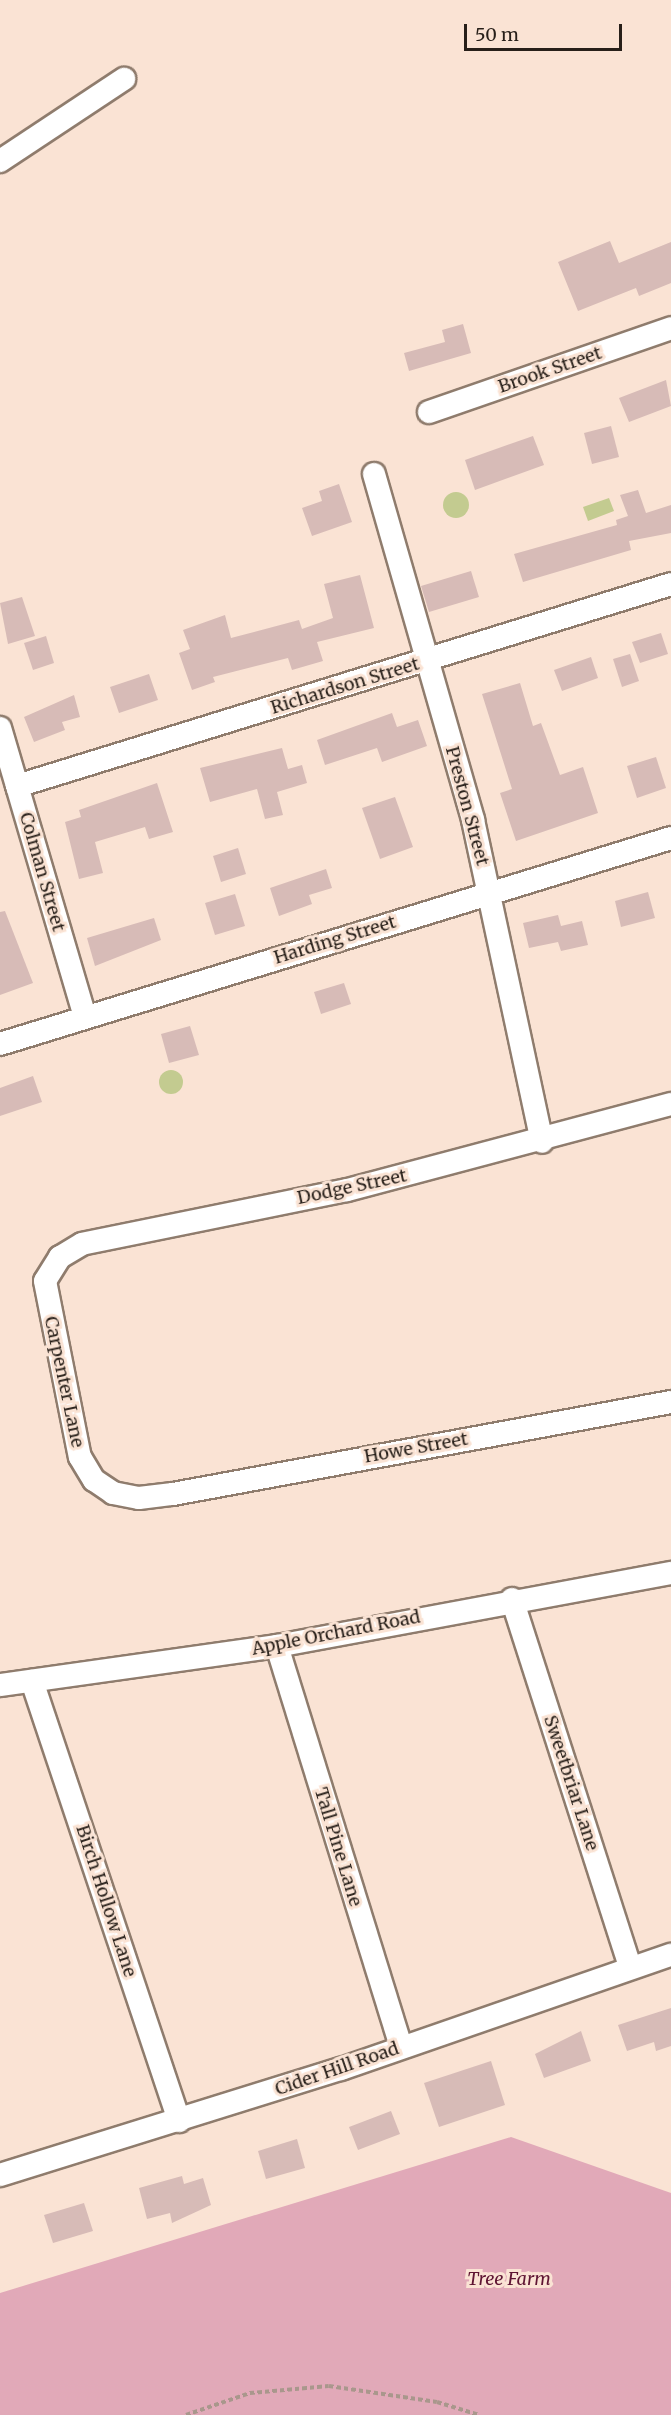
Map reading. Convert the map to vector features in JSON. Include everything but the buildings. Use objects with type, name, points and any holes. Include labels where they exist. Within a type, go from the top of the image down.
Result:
[{"type":"street","points":[[0,161],[124,79]]},
{"type":"street","name":"Brook Street","points":[[429,412],[671,328]]},
{"type":"street","name":"Preston Street","points":[[374,474],[490,891],[501,970],[542,1142]]},
{"type":"street","name":"Richardson Street","points":[[17,786],[671,584]]},
{"type":"street","name":"Colman Street","points":[[0,728],[85,1016]]},
{"type":"street","name":"Harding Street","points":[[0,1044],[490,891],[671,838]]},
{"type":"street","name":"Dodge Street","points":[[45,1281],[60,1257],[82,1244],[347,1190],[542,1142],[671,1104]]},
{"type":"street","name":"Carpenter Lane","points":[[45,1281],[80,1457],[94,1480],[113,1493],[160,1495]]},
{"type":"street","name":"Howe Street","points":[[160,1495],[671,1402]]},
{"type":"street","name":"Apple Orchard Road","points":[[0,1685],[276,1646],[512,1599],[671,1573]]},
{"type":"street","name":"Sweetbriar Lane","points":[[512,1599],[630,1967]]},
{"type":"street","name":"Tall Pine Lane","points":[[276,1646],[401,2047]]},
{"type":"street","name":"Birch Hollow Lane","points":[[32,1681],[179,2121]]},
{"type":"street","name":"Cider Hill Road","points":[[0,2175],[179,2121],[671,1955]]},
{"type":"path","points":[[186,2415],[250,2393],[319,2386],[437,2402],[479,2415]]},
{"type":"green space","name":"Tree Farm","points":[[511,2137],[671,2193],[671,2415],[0,2415],[0,2293]]},
{"type":"shaded area","points":[[456,492],[465,496],[469,505],[465,514],[456,518],[447,514],[443,505],[447,496]]},
{"type":"shaded area","points":[[609,498],[614,511],[588,521],[583,507]]},
{"type":"shaded area","points":[[171,1070],[180,1073],[183,1082],[180,1091],[171,1094],[162,1091],[159,1082],[162,1073]]}]
